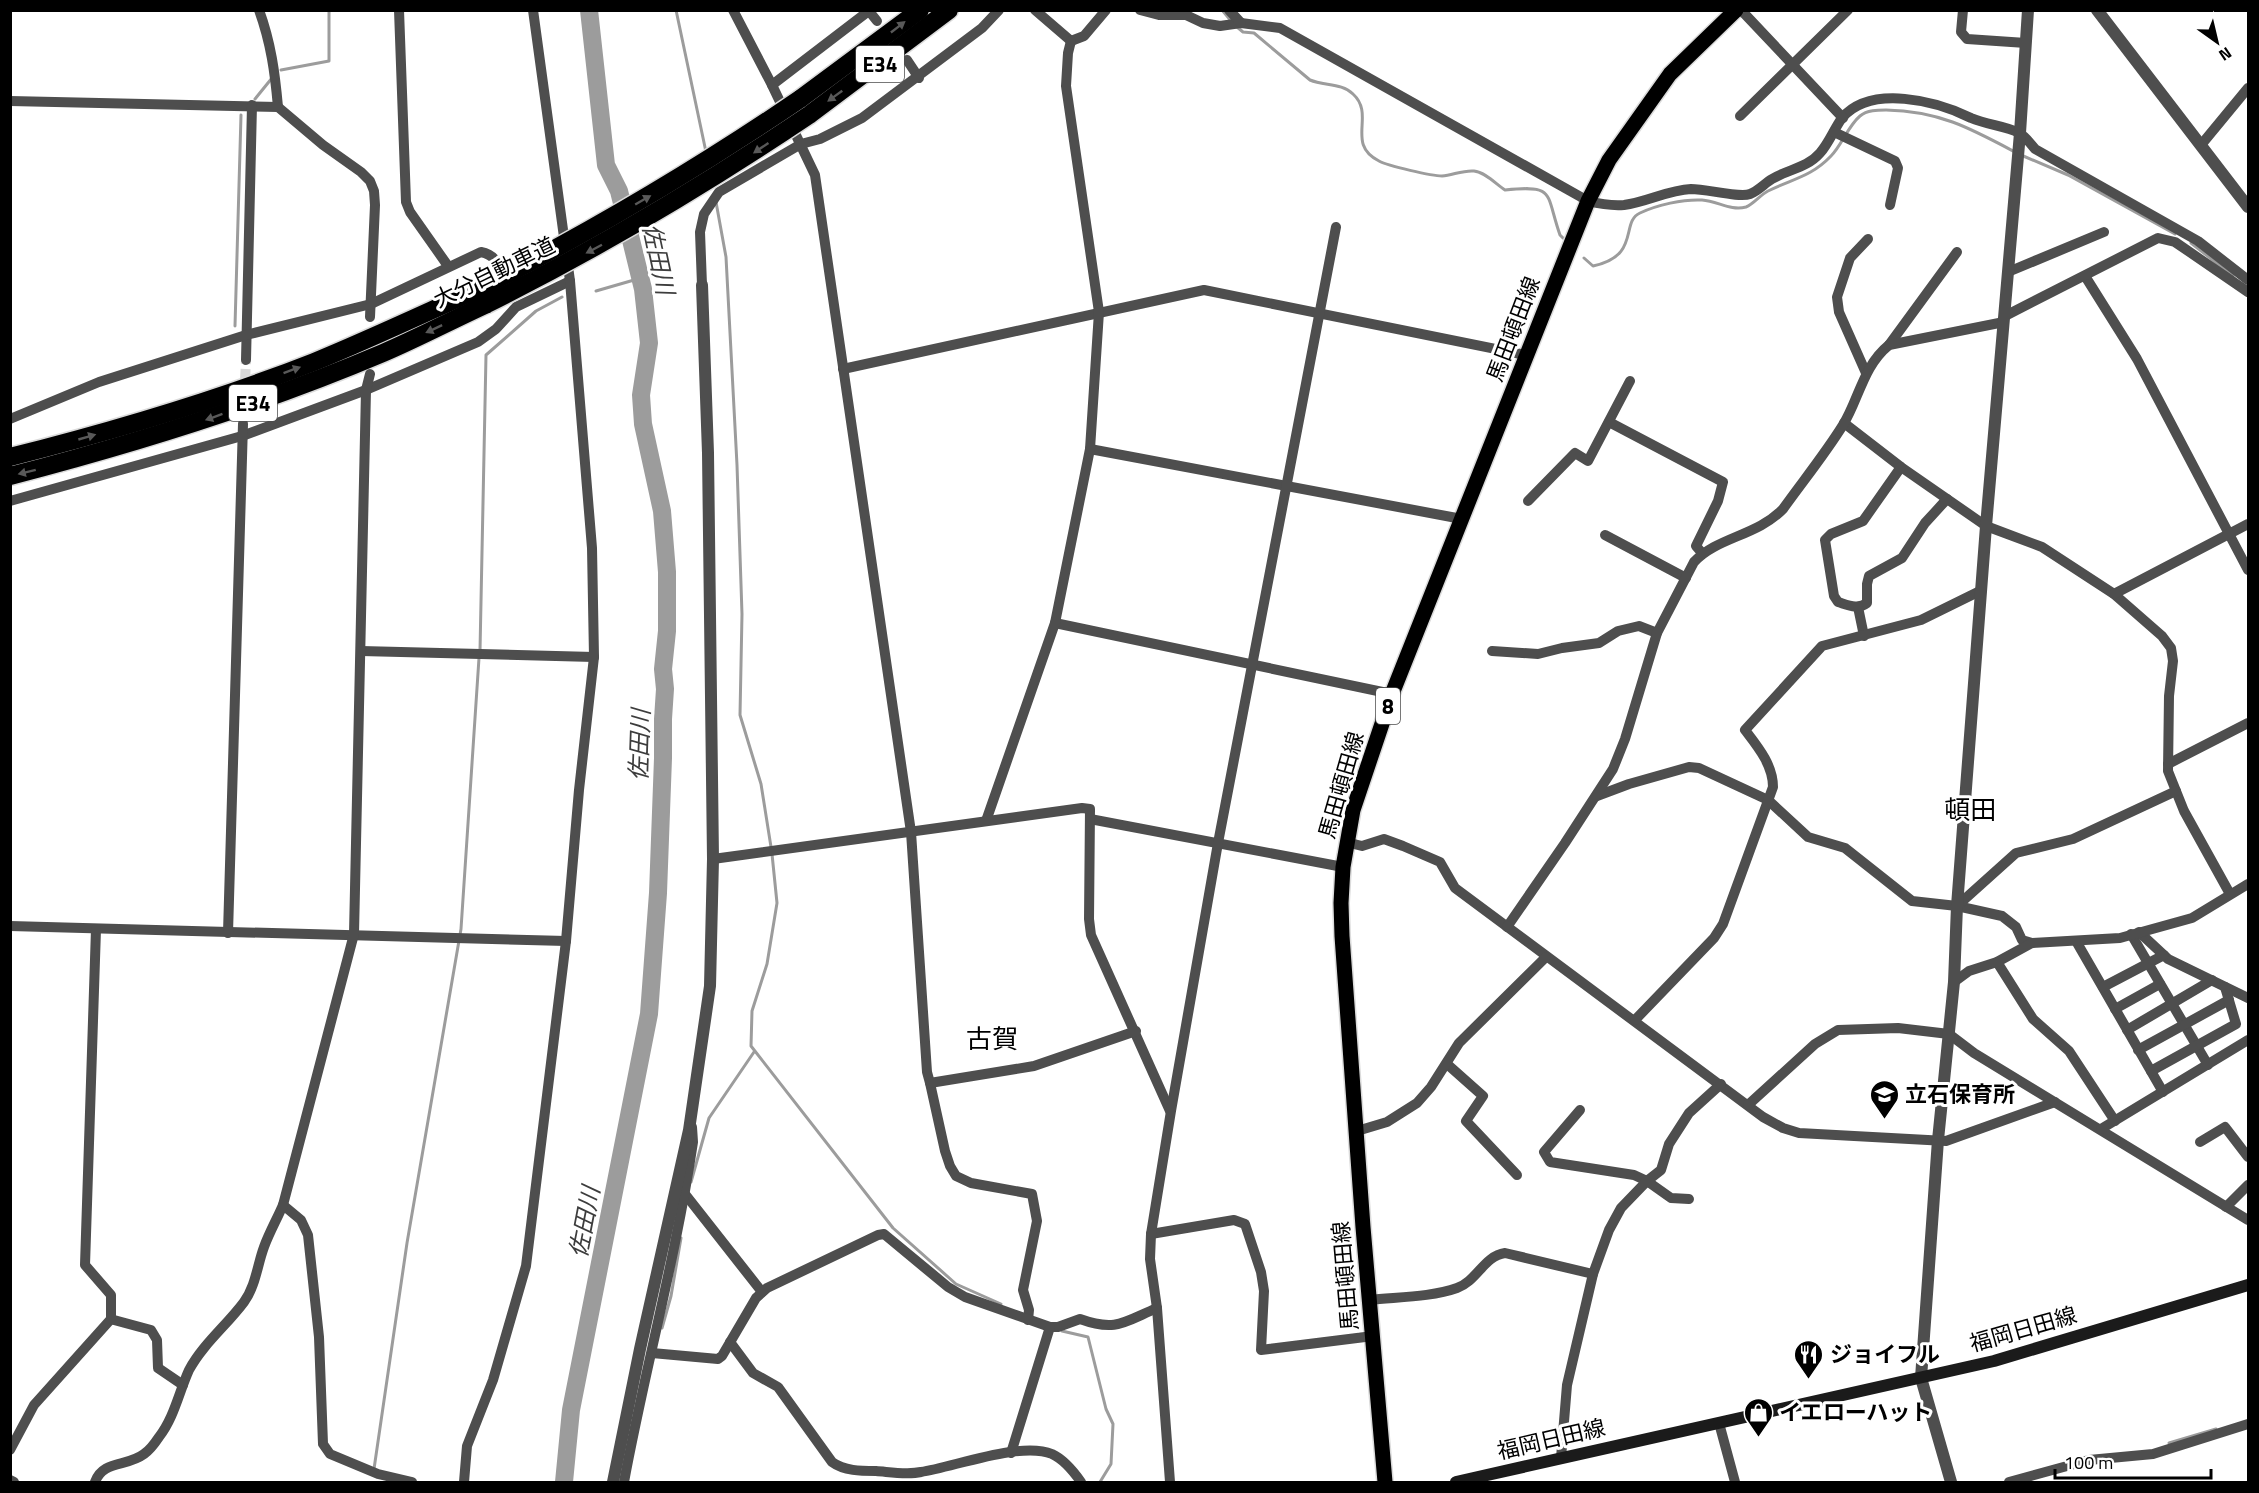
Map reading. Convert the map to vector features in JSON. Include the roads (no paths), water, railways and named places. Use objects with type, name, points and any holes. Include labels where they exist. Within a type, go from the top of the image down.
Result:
[{"type":"highway","name":"大分自動車道","points":[[805,107],[920,10]]},
{"type":"highway","name":"大分自動車道","points":[[10,476],[91,455],[205,420],[385,352],[805,107],[949,10]]},
{"type":"highway","name":"大分自動車道","points":[[10,457],[87,438],[212,399],[484,296]]},
{"type":"main road","name":"馬田頓田線","points":[[1385,1482],[1342,936],[1343,867],[1353,810],[1392,694],[1588,201],[1609,160],[1670,74],[1736,10]]},
{"type":"main road","name":"福岡日田線","points":[[1456,1482],[1994,1360],[2248,1285]]},
{"type":"street","points":[[259,10],[269,38],[274,62],[278,106]]},
{"type":"street","points":[[399,10],[406,202],[410,212],[448,266]]},
{"type":"street","points":[[464,1482],[467,1446],[493,1380],[526,1266],[566,941],[579,790],[594,657],[592,548],[570,281],[533,10]]},
{"type":"street","points":[[733,10],[815,175],[911,832],[927,1072],[945,1151],[956,1176],[971,1183],[1032,1194],[1037,1221],[1023,1290],[1029,1310],[1028,1320]]},
{"type":"street","points":[[613,1482],[639,1349],[691,1119],[710,986],[712,859],[708,453],[700,232],[704,214],[719,192],[801,144],[820,140],[862,118],[919,78],[982,28],[999,10]]},
{"type":"street","points":[[1035,10],[1071,40]]},
{"type":"street","points":[[1071,40],[1084,36],[1106,10]]},
{"type":"street","points":[[1140,10],[1159,15],[1186,15],[1203,23],[1220,26],[1258,23],[1280,28],[1588,201],[1608,205],[1625,205],[1690,189],[1707,189],[1741,196],[1751,194],[1776,177],[1810,162],[1840,135],[1843,118],[1854,108],[1869,101],[1906,100],[1953,109],[2020,138],[2035,149],[2198,241],[2248,280]]},
{"type":"street","points":[[1229,10],[1237,23]]},
{"type":"street","points":[[1741,10],[1843,118]]},
{"type":"street","points":[[1740,116],[1848,10]]},
{"type":"street","points":[[1962,10],[1962,32],[1967,39],[2026,43]]},
{"type":"street","points":[[1949,1482],[1921,1378],[1938,1140],[1954,982],[1957,906],[1986,526],[2020,138],[2028,10]]},
{"type":"street","points":[[2097,10],[2248,207]]},
{"type":"street","points":[[772,85],[870,11],[877,21]]},
{"type":"street","points":[[986,821],[1055,623],[1090,448],[1099,312],[1066,86],[1071,40]]},
{"type":"street","points":[[907,60],[919,78]]},
{"type":"street","points":[[2201,145],[2248,88]]},
{"type":"street","points":[[10,101],[278,106],[370,181],[374,191],[375,205],[370,317]]},
{"type":"street","points":[[246,360],[252,105]]},
{"type":"street","points":[[1840,135],[1895,161],[1898,168],[1890,205]]},
{"type":"street","points":[[1170,1482],[1157,1308],[1150,1259],[1151,1234],[1218,843],[1336,227]]},
{"type":"street","points":[[2008,272],[2104,232]]},
{"type":"street","points":[[1866,373],[1839,312],[1837,297],[1850,258],[1868,239]]},
{"type":"street","points":[[1889,345],[2004,319],[2153,239],[2175,242],[2248,292]]},
{"type":"street","points":[[10,419],[99,382],[246,335],[371,304],[481,252],[489,254],[498,262],[516,307]]},
{"type":"street","points":[[1507,927],[1613,769],[1625,739],[1657,633],[1694,562],[1702,553],[1759,529],[1784,509],[1844,423],[1866,373],[1957,252]]},
{"type":"street","points":[[2085,276],[2137,359],[2248,570]]},
{"type":"street","points":[[10,501],[242,436],[366,390],[478,342],[496,329],[516,307],[570,281]]},
{"type":"street","points":[[843,369],[1204,290],[1526,355]]},
{"type":"street","points":[[95,1482],[98,1474],[110,1466],[145,1454],[165,1430],[190,1369],[209,1342],[244,1302],[255,1284],[264,1247],[283,1205],[354,934],[366,390],[370,374]]},
{"type":"street","points":[[1528,501],[1575,453],[1588,461],[1630,381]]},
{"type":"street","points":[[1608,422],[1723,482],[1718,501],[1696,546],[1702,553]]},
{"type":"street","points":[[1844,423],[1901,467],[1986,526],[2042,547],[2114,594],[2162,636],[2171,648],[2173,661],[2169,696],[2168,771],[2184,811],[2230,894]]},
{"type":"street","points":[[228,933],[243,424]]},
{"type":"street","points":[[1090,448],[1462,519]]},
{"type":"street","points":[[1901,467],[1863,521],[1831,534],[1825,540],[1838,602],[1858,607],[1864,606],[1868,601],[1866,584],[1869,576],[1902,558],[1925,523],[1947,499]]},
{"type":"street","points":[[2114,594],[2248,524]]},
{"type":"street","points":[[1605,535],[1686,578]]},
{"type":"street","points":[[1635,1020],[1714,938],[1723,924],[1773,788],[1773,775],[1761,751],[1745,730],[1822,646],[1921,620],[1982,590]]},
{"type":"street","points":[[1858,607],[1864,636]]},
{"type":"street","points":[[1055,623],[1392,694]]},
{"type":"street","points":[[1492,651],[1538,654],[1562,648],[1599,644],[1618,631],[1640,626],[1657,633]]},
{"type":"street","points":[[361,651],[594,657]]},
{"type":"street","points":[[2168,764],[2248,723]]},
{"type":"street","points":[[1597,796],[1629,784],[1689,767],[1699,768],[1768,800],[1808,837],[1845,848],[1912,901],[1957,906],[2002,916],[2016,927],[2022,940],[2032,943]]},
{"type":"street","points":[[1957,906],[2016,853],[2073,839],[2176,791]]},
{"type":"street","points":[[712,859],[1082,808],[1090,809],[1089,919],[1091,935],[1171,1111]]},
{"type":"street","points":[[1090,819],[1343,867]]},
{"type":"street","points":[[1346,842],[1362,846],[1384,839],[1440,862],[1455,888],[1763,1117],[1783,1128],[1799,1133],[1946,1141],[2055,1102]]},
{"type":"street","points":[[1954,982],[1970,971],[1997,962],[2032,943],[2120,938],[2199,916],[2248,884]]},
{"type":"street","points":[[10,926],[566,941]]},
{"type":"street","points":[[10,1450],[34,1404],[111,1319],[111,1296],[85,1265],[96,929]]},
{"type":"street","points":[[2135,933],[2164,955],[2248,998]]},
{"type":"street","points":[[2135,933],[2148,963],[2208,1065]]},
{"type":"street","points":[[2076,940],[2163,1092]]},
{"type":"street","points":[[2103,987],[2164,955]]},
{"type":"street","points":[[1357,1131],[1387,1122],[1417,1103],[1431,1087],[1459,1043],[1546,957]]},
{"type":"street","points":[[1997,962],[2033,1019],[2069,1051],[2115,1121]]},
{"type":"street","points":[[2127,1030],[2212,980]]},
{"type":"street","points":[[2115,1009],[2160,984]]},
{"type":"street","points":[[2151,1071],[2236,1024],[2226,987]]},
{"type":"street","points":[[2139,1050],[2229,1000]]},
{"type":"street","points":[[1748,1105],[1815,1044],[1838,1030],[1898,1028],[1949,1034],[1974,1053],[2248,1220]]},
{"type":"street","points":[[930,1083],[1034,1066],[1136,1030]]},
{"type":"street","points":[[2101,1129],[2248,1041]]},
{"type":"street","points":[[1447,1064],[1483,1096],[1466,1121],[1517,1175]]},
{"type":"street","points":[[1561,1458],[1567,1385],[1593,1274],[1609,1230],[1621,1208],[1660,1170],[1669,1144],[1689,1113],[1721,1084]]},
{"type":"street","points":[[1581,1110],[1544,1152],[1550,1162],[1634,1175],[1671,1198],[1689,1199]]},
{"type":"street","points":[[624,1482],[636,1414],[655,1353],[677,1239],[693,1142],[691,1119]]},
{"type":"street","points":[[2199,1142],[2225,1126],[2248,1157]]},
{"type":"street","points":[[2226,1207],[2248,1185]]},
{"type":"street","points":[[685,1194],[762,1292]]},
{"type":"street","points":[[283,1205],[301,1220],[308,1235],[319,1337],[323,1444],[330,1454],[367,1469],[379,1477],[411,1482]]},
{"type":"street","points":[[1151,1234],[1234,1220],[1245,1224],[1261,1272],[1264,1291],[1261,1350],[1373,1335]]},
{"type":"street","points":[[655,1353],[718,1359],[762,1292],[884,1234],[948,1287],[965,1297],[1050,1327],[1058,1327],[1080,1319],[1098,1326],[1112,1327],[1157,1308]]},
{"type":"street","points":[[1370,1300],[1460,1287],[1494,1255],[1505,1253],[1593,1274]]},
{"type":"street","points":[[114,1320],[151,1330],[157,1340],[158,1368],[183,1385]]},
{"type":"street","points":[[1011,1453],[1050,1327]]},
{"type":"street","points":[[730,1342],[753,1373],[778,1387],[838,1467],[919,1478],[987,1456],[1011,1453],[1049,1453],[1059,1457],[1081,1482]]},
{"type":"street","points":[[1719,1423],[1735,1482]]},
{"type":"street","points":[[2008,1482],[2089,1460],[2153,1454],[2248,1424]]},
{"type":"waterway","points":[[281,70],[329,61],[329,10]]},
{"type":"waterway","name":"佐田川","points":[[564,1482],[571,1410],[649,1014],[658,893],[665,689],[663,669],[667,631],[667,572],[662,511],[643,424],[641,395],[649,343],[643,289],[619,191],[606,165],[589,10]]},
{"type":"waterway","points":[[676,10],[706,152]]},
{"type":"waterway","points":[[1222,10],[1232,22]]},
{"type":"waterway","points":[[1237,27],[1243,32],[1254,33],[1310,80],[1349,90],[1359,102],[1362,111],[1364,146],[1369,154],[1379,161],[1437,176],[1474,171],[1486,176],[1505,190],[1541,191],[1549,201],[1563,238]]},
{"type":"waterway","points":[[255,99],[272,78]]},
{"type":"waterway","points":[[1584,258],[1593,266],[1618,255],[1624,247],[1634,217],[1654,207],[1695,200],[1735,208],[1749,206],[1768,191],[1809,173],[1824,163],[1835,152],[1856,120],[1869,111],[1905,111],[1938,117],[1968,128],[2015,152]]},
{"type":"waterway","points":[[235,326],[241,115]]},
{"type":"waterway","points":[[2021,155],[2068,175],[2175,234]]},
{"type":"waterway","points":[[716,202],[726,257],[737,465],[742,614],[740,715],[761,784],[771,847]]},
{"type":"waterway","points":[[2191,243],[2233,276]]},
{"type":"waterway","points":[[596,291],[641,278]]},
{"type":"waterway","points":[[480,651],[486,355],[536,311],[562,297]]},
{"type":"waterway","points":[[374,1469],[407,1243],[461,929],[479,658]]},
{"type":"waterway","points":[[772,854],[777,903],[767,964],[752,1011],[751,1046],[893,1228],[956,1284],[1001,1304]]},
{"type":"waterway","points":[[691,1182],[709,1118],[754,1052]]},
{"type":"waterway","points":[[662,1328],[671,1296],[681,1238]]},
{"type":"waterway","points":[[1062,1331],[1088,1337],[1106,1409],[1113,1424],[1111,1464],[1100,1482]]},
{"type":"waterway","points":[[2169,1443],[2216,1429]]},
{"type":"tunnel","points":[[243,424],[246,360]]},
{"type":"place","name":"立石保育所","points":[[1884,1120]]},
{"type":"place","name":"ジョイフル","points":[[1809,1380]]},
{"type":"place","name":"イエローハット","points":[[1758,1438]]},
{"type":"district","name":"頓田","points":[[1970,809]]},
{"type":"district","name":"古賀","points":[[992,1038]]}]
